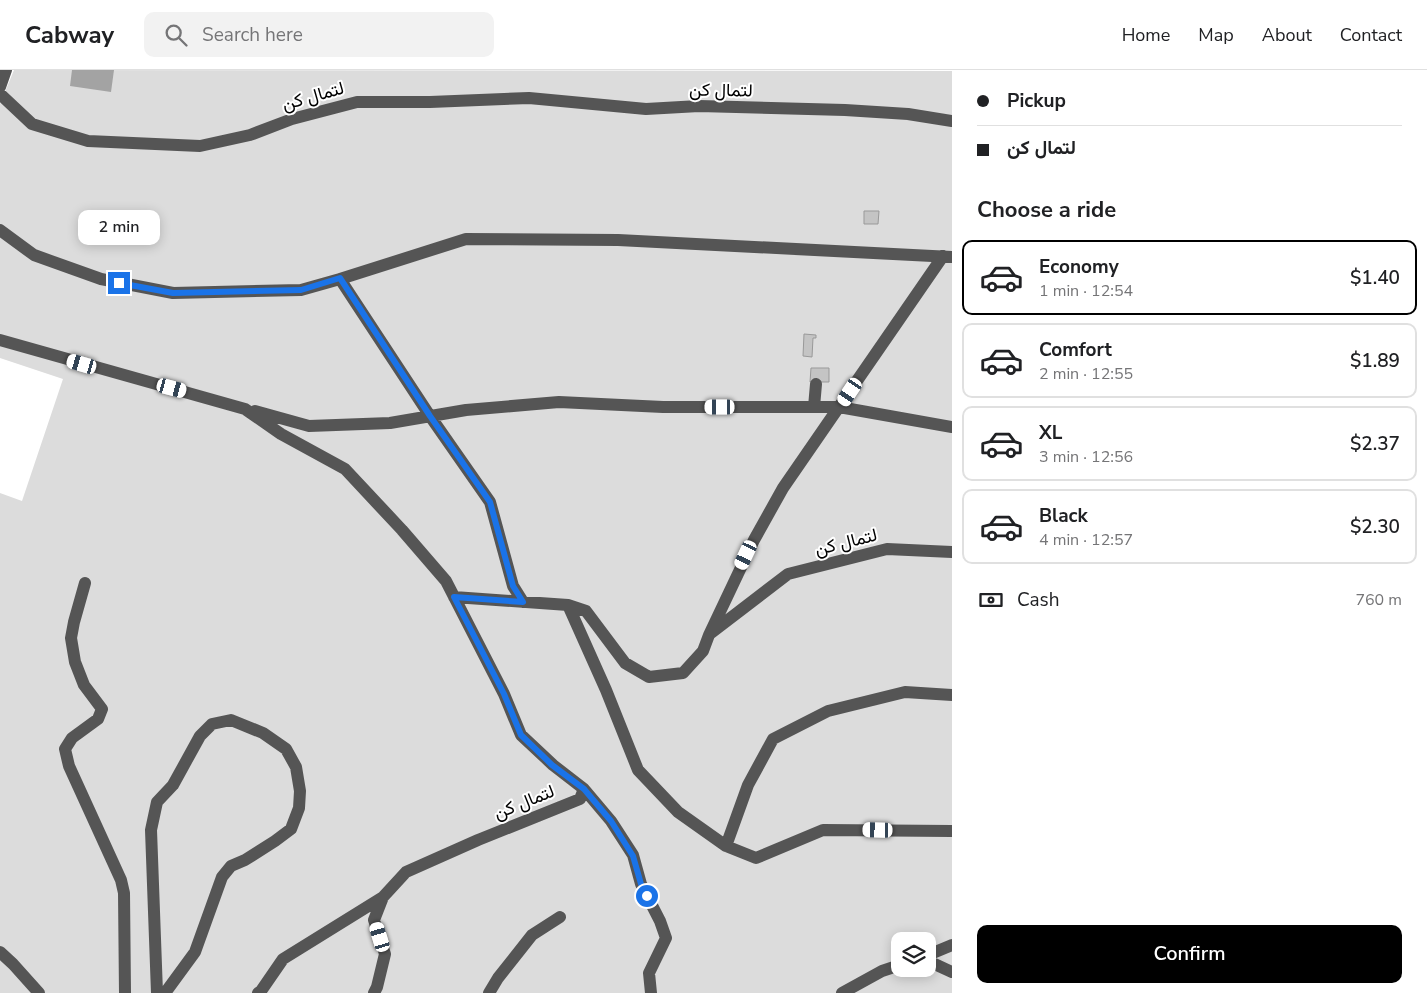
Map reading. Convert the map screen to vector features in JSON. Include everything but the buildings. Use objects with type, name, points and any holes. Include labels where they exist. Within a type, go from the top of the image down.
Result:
[{"type":"street","points":[[0,87],[6,70]]},
{"type":"street","name":"لتمال کن","points":[[0,94],[32,124],[88,141],[200,146],[250,135],[292,118],[357,102],[430,102],[529,98],[646,109],[699,106],[845,110],[908,114],[952,121]]},
{"type":"street","name":"لتمال کن","points":[[0,230],[34,255],[101,279],[173,293],[301,290],[466,238],[618,240],[948,256]]},
{"type":"street","name":"لتمال کن","points":[[454,597],[568,605],[586,611],[625,663],[649,677],[683,673],[704,651],[709,635],[754,540],[784,488],[839,407],[948,256]]},
{"type":"street","points":[[340,278],[430,416],[490,502],[513,586],[523,602]]},
{"type":"street","name":"لتمال کن","points":[[0,340],[309,426],[390,423],[466,410],[559,402],[663,407],[839,407],[952,427]]},
{"type":"street","points":[[814,407],[816,384]]},
{"type":"street","name":"لتمال کن","points":[[245,409],[281,434],[345,469],[402,530],[446,581],[504,694],[521,735],[552,765],[584,789],[580,799],[478,840],[406,872],[383,897],[374,920],[385,954],[374,993]]},
{"type":"street","name":"لتمال کن","points":[[709,635],[788,574],[887,549],[952,552]]},
{"type":"street","points":[[85,584],[71,638],[75,662],[84,685],[102,710],[98,719],[72,738],[65,749],[69,766],[121,880],[124,893],[125,993]]},
{"type":"street","points":[[568,605],[606,690],[638,770],[678,812],[726,846],[756,858],[823,830],[952,831]]},
{"type":"street","points":[[726,846],[748,785],[773,739],[828,711],[905,692],[952,695]]},
{"type":"street","points":[[158,993],[151,830],[157,802],[173,785],[200,736],[212,724],[231,720],[263,733],[286,749],[296,767],[300,790],[299,808],[291,829],[245,860],[231,866],[222,877],[195,952],[165,993]]},
{"type":"street","points":[[584,789],[611,821],[633,856],[641,884],[660,921],[666,938],[649,973],[651,993]]},
{"type":"street","points":[[258,993],[283,958],[383,897]]},
{"type":"street","points":[[489,993],[498,978],[532,935],[560,917]]},
{"type":"street","points":[[936,952],[952,945]]},
{"type":"street","points":[[0,952],[39,993]]},
{"type":"street","points":[[936,965],[952,972]]},
{"type":"street","points":[[842,993],[882,970],[891,968]]},
{"type":"shaded area","points":[[14,70],[952,71],[952,993],[0,993],[0,493],[22,501],[63,379],[0,358],[0,104]]},
{"type":"shaded area","points":[[72,70],[114,70],[111,92],[70,86]]},
{"type":"route","points":[[119,283],[173,293],[301,290],[340,278],[430,416],[490,502],[513,586],[523,602],[454,597],[504,694],[521,735],[552,765],[584,789],[611,821],[633,856],[641,884],[647,896]]}]
